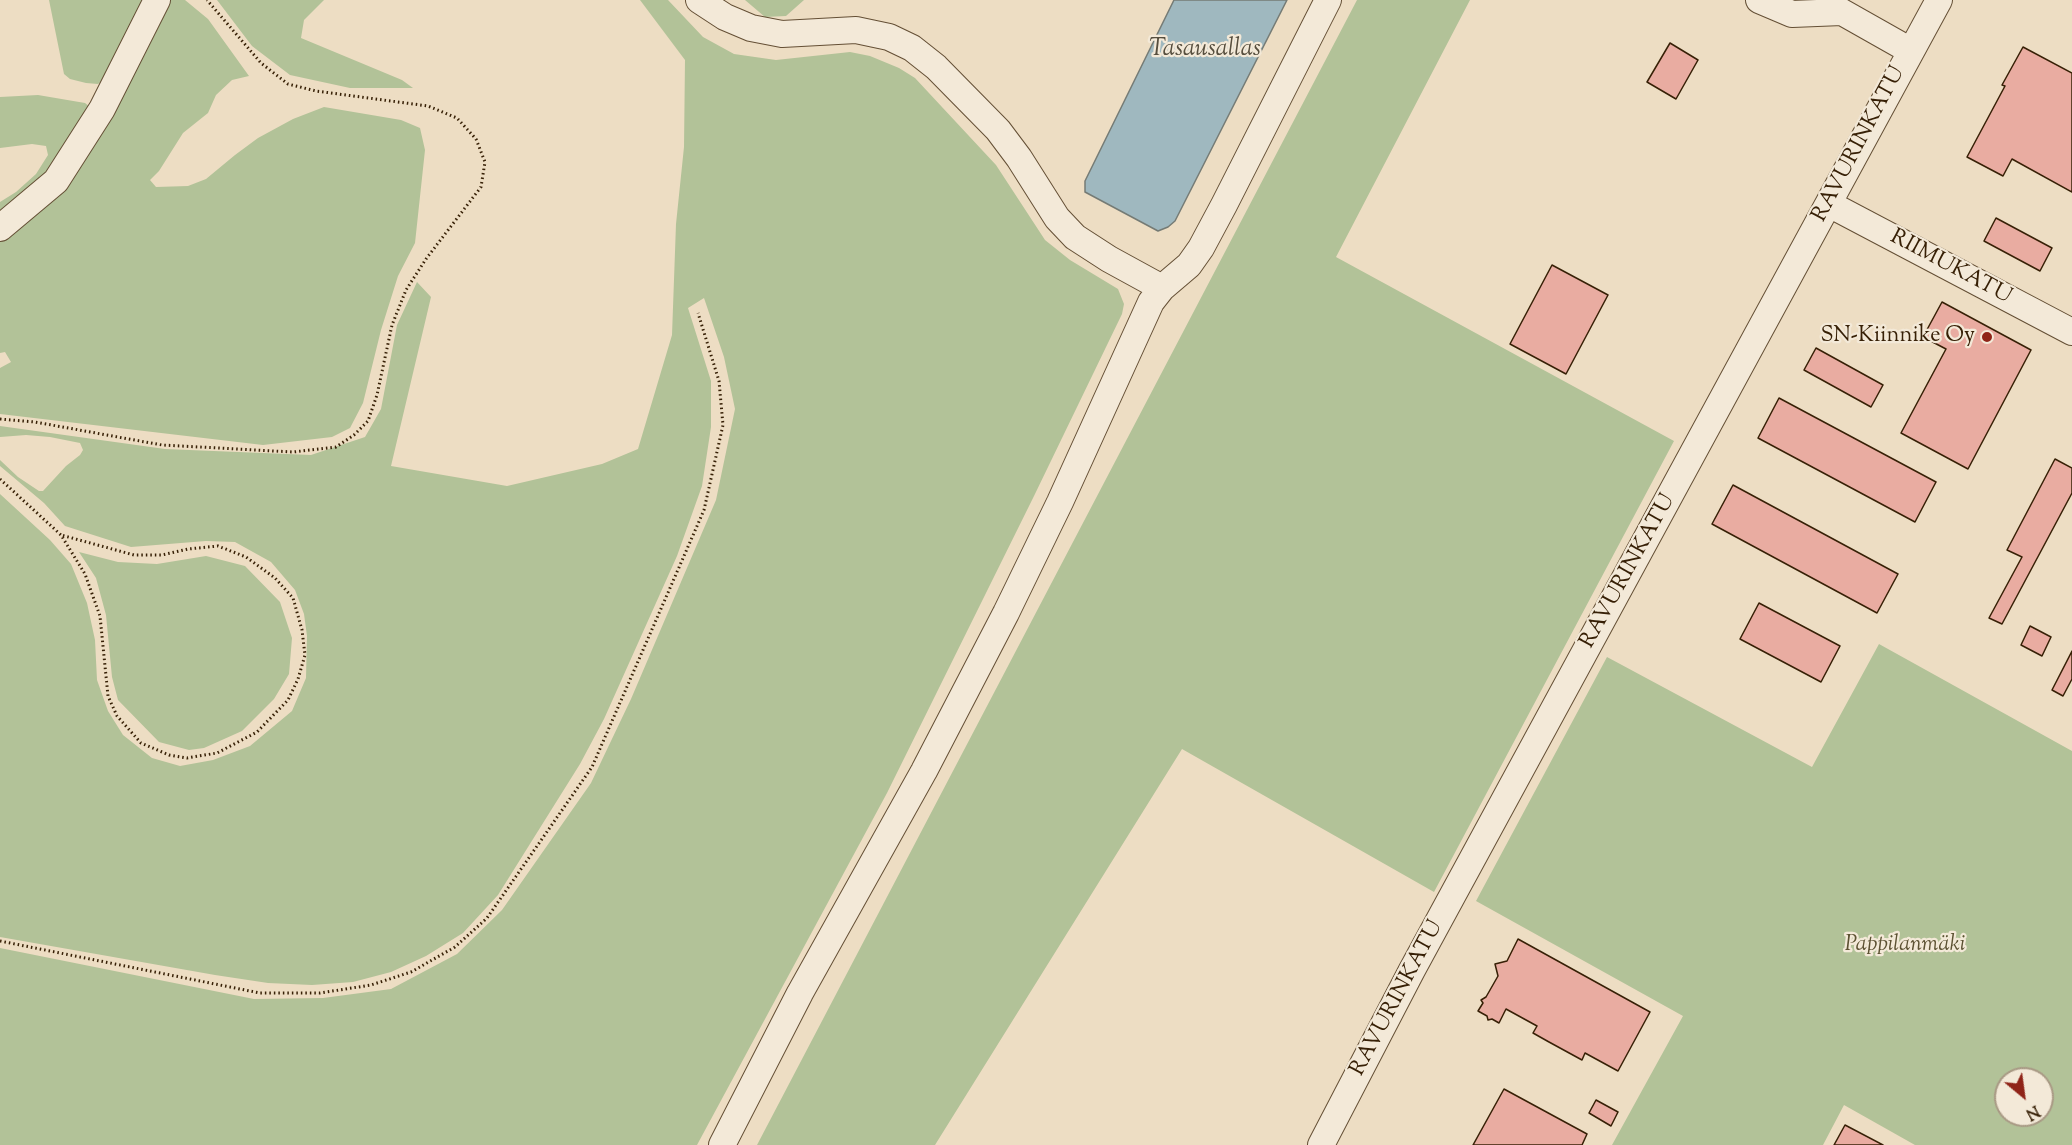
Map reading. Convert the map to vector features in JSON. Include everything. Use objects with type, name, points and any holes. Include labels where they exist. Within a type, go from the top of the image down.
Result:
[{"type":"street","points":[[0,228],[56,182],[102,109],[157,0]]},
{"type":"street","points":[[699,0],[725,17],[751,28],[782,34],[856,30],[889,37],[912,48],[936,67],[999,130],[1020,158],[1057,218],[1075,237],[1162,288]]},
{"type":"street","points":[[722,1145],[800,993],[924,771],[1006,613],[1151,302],[1162,288],[1189,265],[1201,248],[1328,0]]},
{"type":"street","points":[[1759,0],[1792,14],[1842,12],[1911,51]]},
{"type":"street","name":"RAVURINKATU","points":[[1321,1145],[1412,970],[1939,0]]},
{"type":"street","name":"RIIMUKATU","points":[[1829,204],[2072,332]]},
{"type":"path","points":[[0,419],[35,422],[162,444],[293,452],[336,447],[354,435],[368,421],[377,395],[392,325],[406,290],[481,187],[485,162],[476,140],[456,118],[428,106],[316,91],[288,84],[261,63],[207,0]]},
{"type":"path","points":[[0,941],[260,993],[320,993],[371,985],[411,972],[455,947],[487,918],[592,767],[704,510],[723,425],[719,381],[698,313]]},
{"type":"path","points":[[0,479],[61,535],[85,574],[100,616],[108,696],[117,716],[141,743],[169,755],[187,759],[217,753],[257,732],[288,700],[298,679],[305,655],[302,630],[293,598],[275,578],[246,557],[218,546],[162,555],[134,555],[61,535]]},
{"type":"green space","points":[[49,0],[146,0],[102,81],[98,84],[70,79],[64,74]]},
{"type":"green space","points":[[167,0],[185,0],[208,19],[249,76],[232,80],[216,95],[208,113],[183,133],[159,171],[150,180],[156,187],[188,186],[206,179],[258,138],[293,119],[324,107],[401,120],[420,128],[425,150],[415,243],[398,276],[381,330],[363,403],[350,428],[332,437],[263,445],[0,414],[0,368],[11,362],[5,352],[0,353],[0,238],[111,116],[149,46]]},
{"type":"green space","points":[[217,0],[324,0],[304,20],[301,38],[402,80],[413,88],[350,88],[290,75],[252,46]]},
{"type":"green space","points":[[640,0],[668,0],[703,37],[734,54],[776,60],[850,52],[870,56],[899,68],[915,78],[996,165],[1045,240],[1070,260],[1118,289],[1124,304],[1122,314],[1034,496],[887,793],[697,1145],[0,1145],[0,948],[254,999],[323,998],[391,989],[457,954],[502,910],[591,783],[631,699],[716,500],[735,409],[724,357],[704,298],[688,308],[711,381],[711,427],[702,486],[677,556],[604,719],[580,764],[498,895],[463,933],[426,956],[391,972],[353,982],[312,985],[268,983],[215,975],[0,937],[0,494],[50,540],[71,564],[87,603],[95,640],[97,680],[108,711],[123,735],[152,758],[180,766],[213,760],[250,746],[292,711],[306,678],[307,636],[304,614],[295,590],[271,562],[235,542],[206,541],[131,547],[65,526],[44,503],[0,466],[0,460],[18,477],[39,491],[43,491],[66,466],[80,455],[83,450],[80,443],[26,435],[0,437],[0,426],[165,449],[311,455],[365,437],[381,409],[397,325],[417,282],[431,297],[391,466],[507,486],[602,464],[638,449],[672,335],[676,224],[684,147],[685,60]]},
{"type":"green space","points":[[745,0],[804,0],[786,16],[765,17]]},
{"type":"green space","points":[[1357,0],[1470,0],[1336,257],[1674,441],[1434,892],[1182,749],[935,1145],[757,1145]]},
{"type":"green space","points":[[38,95],[85,103],[90,107],[56,163],[0,216],[0,202],[16,192],[36,174],[48,155],[46,146],[32,144],[0,148],[0,97]]},
{"type":"green space","points":[[79,552],[118,562],[157,564],[206,556],[245,566],[280,602],[292,638],[289,674],[274,699],[242,731],[204,748],[189,750],[159,742],[118,700],[112,677],[106,615],[96,578]]},
{"type":"green space","name":"Pappilanmäki","points":[[1879,644],[2072,751],[2072,1145],[1915,1145],[1844,1105],[1823,1145],[1612,1145],[1683,1016],[1476,901],[1607,657],[1812,767]]},
{"type":"water","name":"Tasausallas","points":[[1174,0],[1287,0],[1175,221],[1158,231],[1085,192],[1085,181]]},
{"type":"building","points":[[1670,43],[1698,60],[1676,99],[1647,82]]},
{"type":"building","points":[[2023,47],[2072,73],[2072,192],[2012,159],[2003,176],[1967,157]]},
{"type":"building","points":[[1996,218],[2052,248],[2040,271],[1984,241]]},
{"type":"building","points":[[1552,265],[1608,295],[1566,374],[1510,344]]},
{"type":"building","points":[[1942,302],[2031,350],[1968,469],[1901,433],[1946,349],[1923,337]]},
{"type":"building","points":[[1816,348],[1883,385],[1871,407],[1804,370]]},
{"type":"building","points":[[1779,398],[1936,482],[1915,522],[1758,438]]},
{"type":"building","points":[[2055,459],[2072,468],[2072,493],[2002,624],[1989,618],[2022,557],[2007,550]]},
{"type":"building","points":[[1733,485],[1898,574],[1877,613],[1712,524]]},
{"type":"building","points":[[1759,603],[1840,646],[1821,682],[1740,639]]},
{"type":"building","points":[[2030,626],[2051,637],[2042,656],[2021,645]]},
{"type":"building","points":[[2072,651],[2072,679],[2063,696],[2052,690]]},
{"type":"building","points":[[1518,939],[1650,1012],[1618,1071],[1585,1053],[1582,1060],[1549,1042],[1533,1033],[1537,1026],[1506,1009],[1499,1023],[1492,1019],[1488,1020],[1487,1016],[1478,1011],[1483,1003],[1481,1000],[1486,997],[1498,976],[1495,964],[1507,961]]},
{"type":"building","points":[[1504,1089],[1587,1134],[1582,1145],[1473,1145]]},
{"type":"building","points":[[1596,1100],[1618,1112],[1611,1126],[1589,1113]]},
{"type":"building","points":[[1845,1125],[1883,1145],[1834,1145]]},
{"type":"place","name":"SN-Kiinnike Oy","points":[[1987,337]]}]
